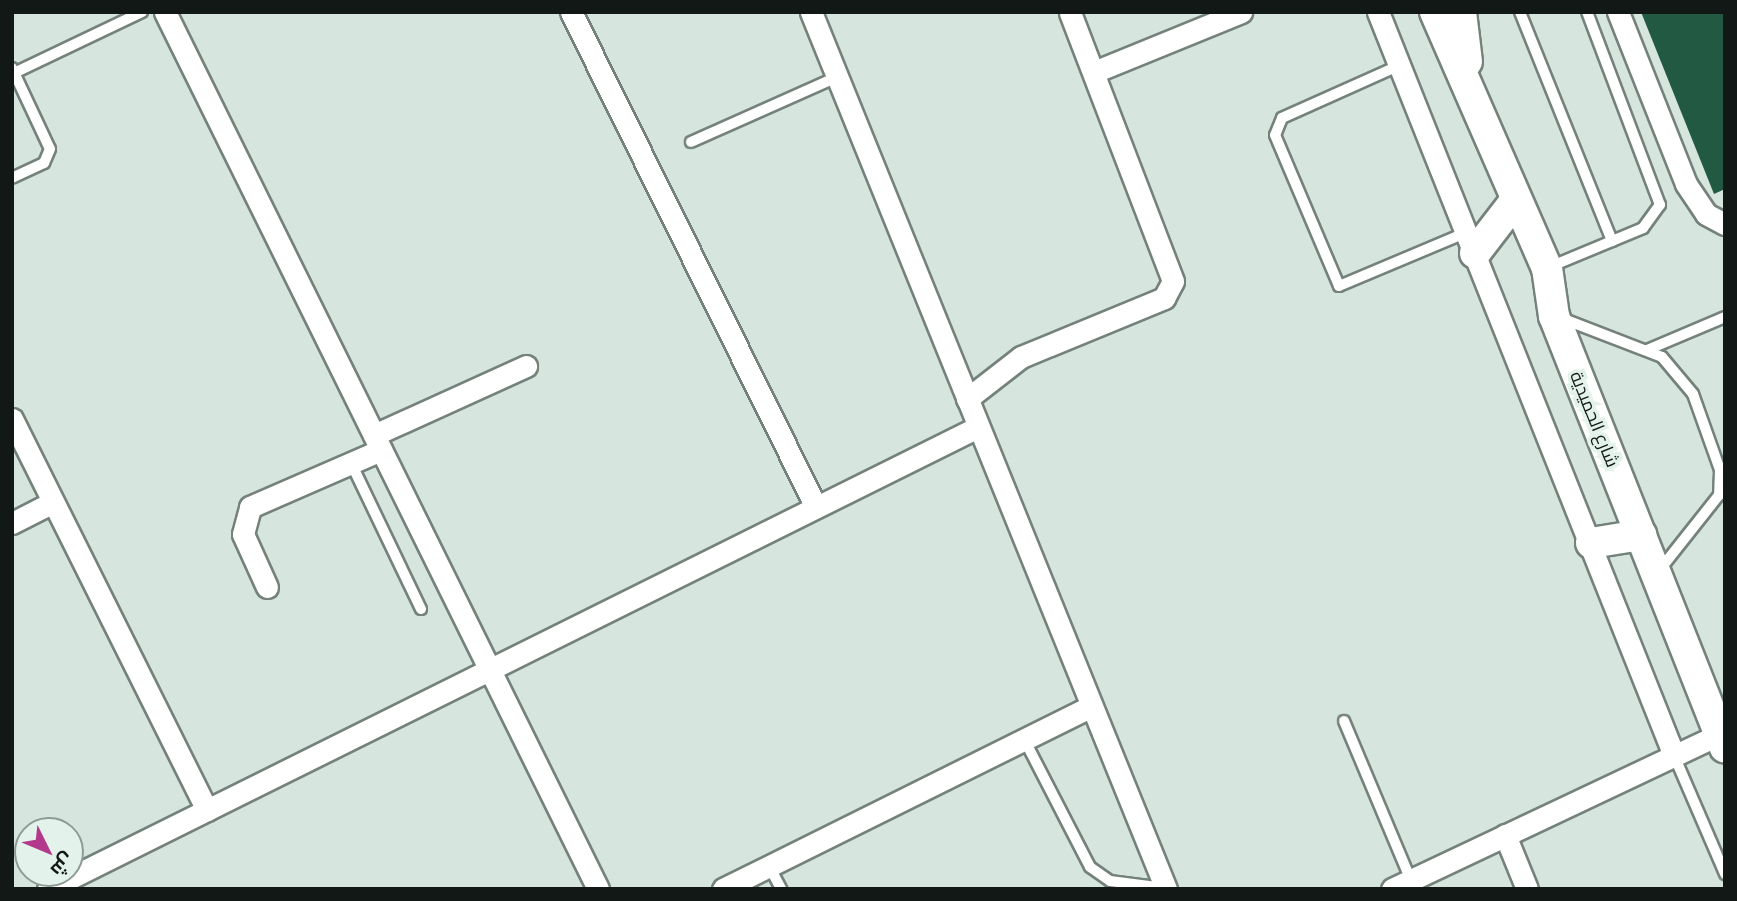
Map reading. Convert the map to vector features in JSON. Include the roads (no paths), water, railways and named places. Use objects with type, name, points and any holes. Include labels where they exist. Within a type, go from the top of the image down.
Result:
[{"type":"street","points":[[165,12],[598,889]]},
{"type":"street","points":[[571,12],[814,503]]},
{"type":"street","points":[[811,12],[1166,888]]},
{"type":"street","points":[[967,398],[1006,365],[1171,291],[1173,271],[1070,12]]},
{"type":"street","points":[[1094,72],[1241,12]]},
{"type":"street","points":[[1378,12],[1673,753]]},
{"type":"street","name":"شارع الحميدية","points":[[1435,12],[1471,90],[1515,201],[1547,268],[1554,316],[1722,740]]},
{"type":"street","name":"شارع الحميدية","points":[[1461,12],[1471,90]]},
{"type":"street","points":[[1618,12],[1686,184],[1706,214],[1725,224]]},
{"type":"street","points":[[1470,243],[1515,201]]},
{"type":"street","points":[[267,587],[243,534],[244,514],[259,502],[351,463],[377,442],[526,366]]},
{"type":"street","points":[[12,419],[207,810]]},
{"type":"street","points":[[48,889],[814,503],[978,427]]},
{"type":"street","points":[[12,523],[53,502]]},
{"type":"street","points":[[1591,543],[1641,535]]},
{"type":"street","points":[[723,889],[1091,706]]},
{"type":"street","points":[[1401,884],[1673,753],[1722,740]]},
{"type":"street","points":[[1505,835],[1527,889]]},
{"type":"lane","points":[[12,178],[44,163],[50,149],[13,72],[142,12]]},
{"type":"lane","points":[[1520,12],[1612,241]]},
{"type":"lane","points":[[1547,268],[1650,224],[1659,197],[1587,12]]},
{"type":"lane","points":[[1398,66],[1276,123],[1294,183],[1339,286],[1470,243]]},
{"type":"lane","points":[[691,142],[837,77]]},
{"type":"lane","points":[[1554,316],[1647,350],[1686,379],[1721,483],[1714,507],[1656,574]]},
{"type":"lane","points":[[1647,350],[1725,317]]},
{"type":"lane","points":[[351,463],[421,609]]},
{"type":"lane","points":[[1344,721],[1401,884]]},
{"type":"lane","points":[[1024,739],[1090,867],[1110,881],[1166,888]]},
{"type":"lane","points":[[1673,753],[1725,874]]},
{"type":"lane","points":[[769,866],[781,889]]}]
